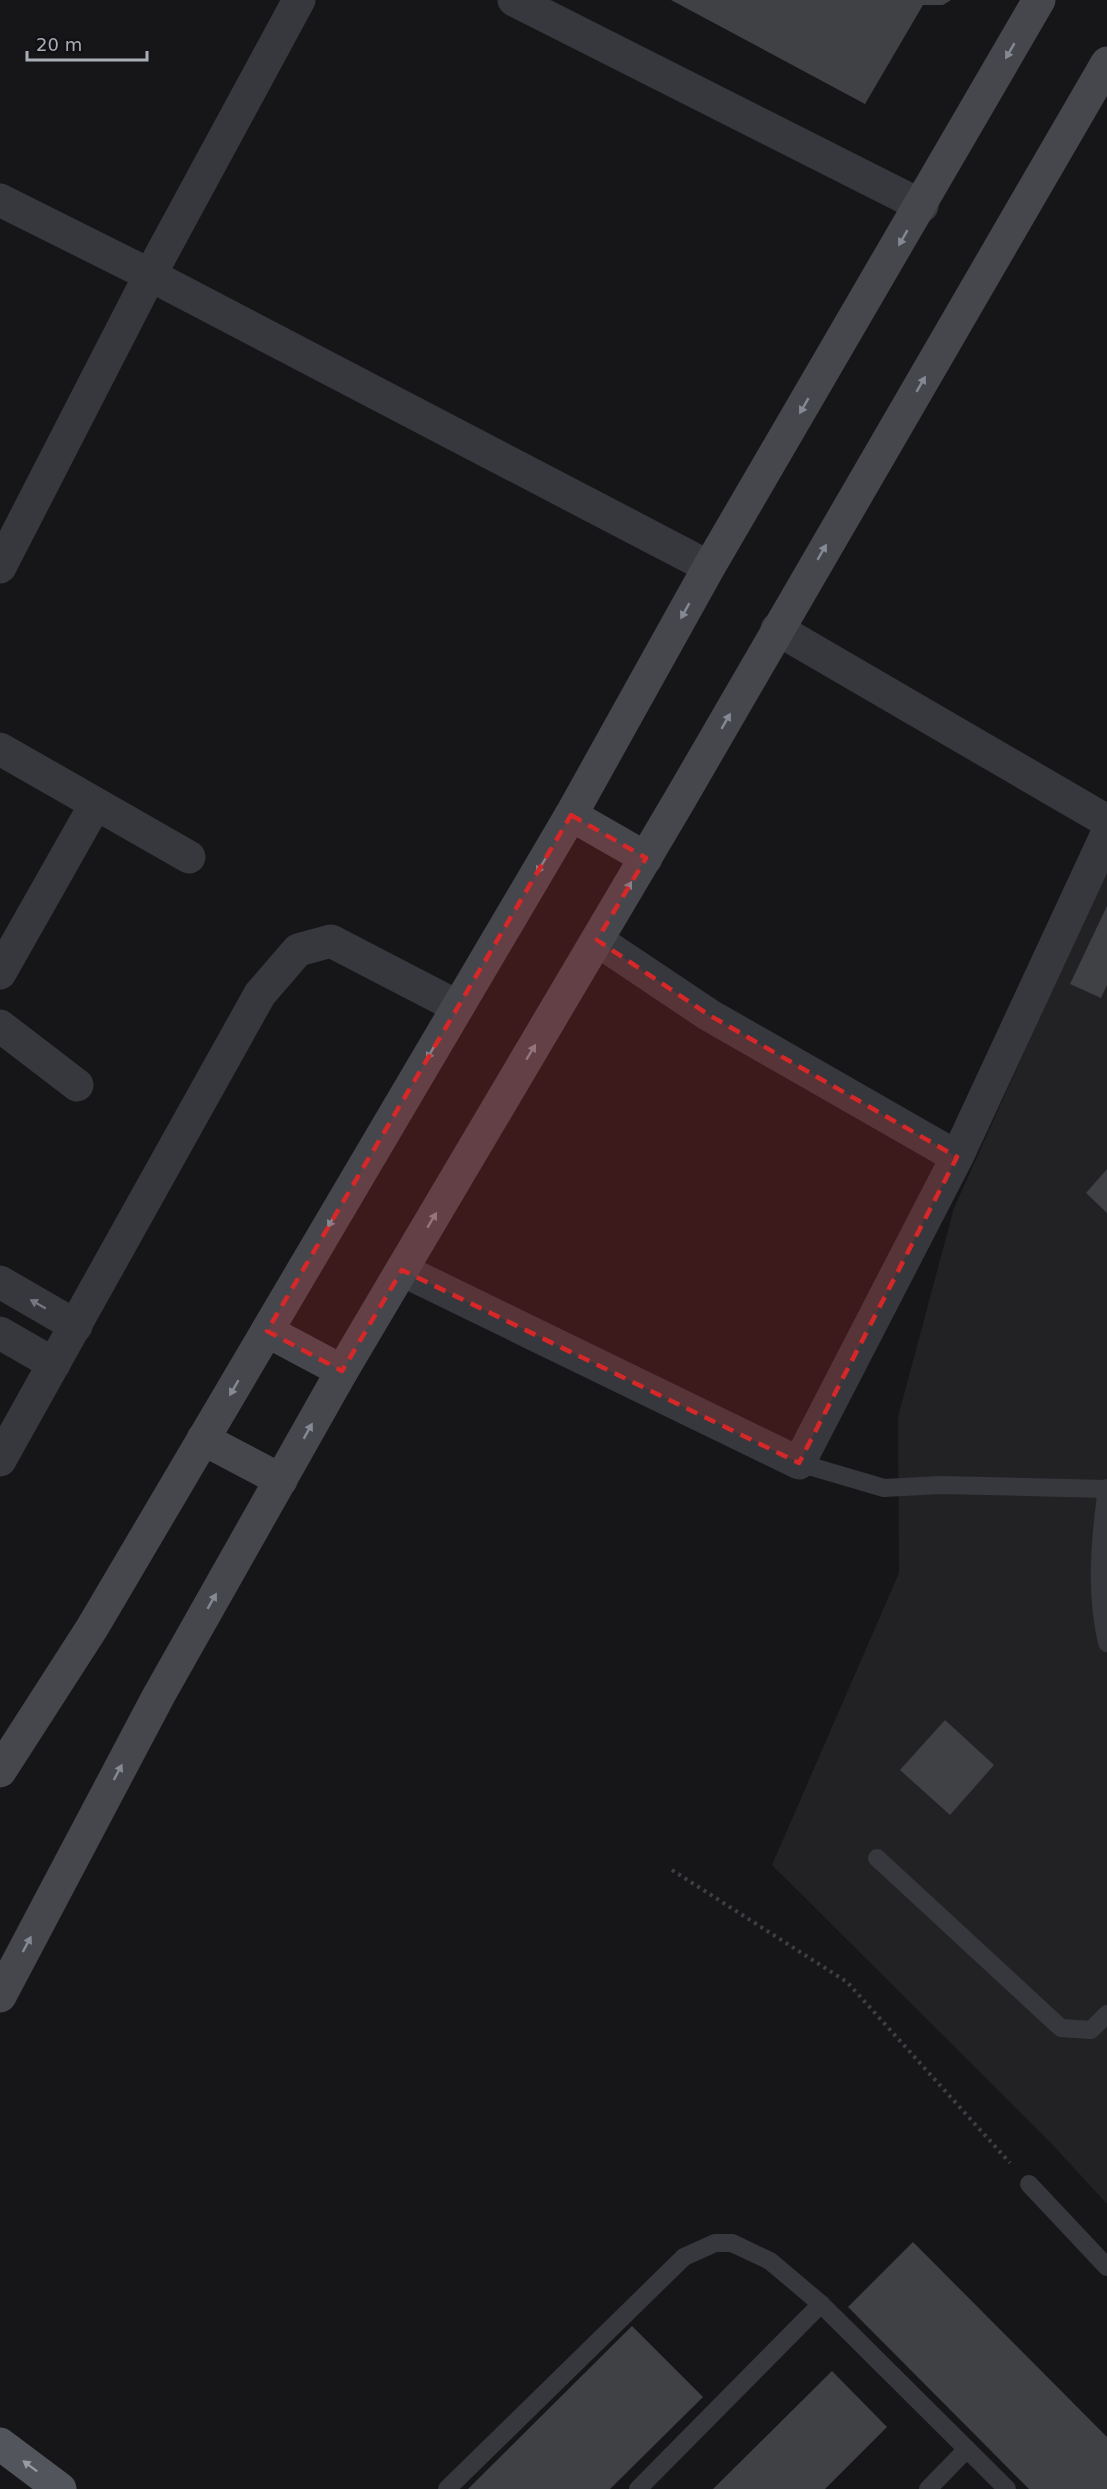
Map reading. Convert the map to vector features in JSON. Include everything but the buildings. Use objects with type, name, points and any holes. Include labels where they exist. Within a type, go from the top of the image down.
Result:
[{"type":"main road","points":[[0,1771],[92,1628],[571,815],[709,567],[922,206],[1039,0]]},
{"type":"main road","points":[[0,1996],[159,1695],[342,1371],[646,858],[1107,63]]},
{"type":"main road","points":[[571,815],[646,858]]},
{"type":"main road","points":[[267,1331],[342,1371]]},
{"type":"main road","points":[[203,1439],[281,1480]]},
{"type":"main road","points":[[0,2444],[60,2489]]},
{"type":"street","points":[[0,567],[150,275],[300,0]]},
{"type":"street","points":[[514,0],[922,206]]},
{"type":"street","points":[[0,200],[150,275],[709,567]]},
{"type":"street","points":[[777,629],[1107,821]]},
{"type":"street","points":[[0,749],[95,805],[189,856]]},
{"type":"street","points":[[0,973],[95,805]]},
{"type":"street","points":[[402,1270],[799,1463],[957,1157],[1107,834]]},
{"type":"street","points":[[597,940],[709,1015],[957,1157]]},
{"type":"street","points":[[0,1460],[260,994],[298,950],[332,941],[458,1007]]},
{"type":"street","points":[[0,1026],[77,1085]]},
{"type":"street","points":[[0,1282],[76,1326]]},
{"type":"street","points":[[0,1333],[54,1364]]},
{"type":"lane","points":[[799,1463],[884,1488],[940,1485],[1107,1489],[1099,1574],[1102,1619],[1107,1642]]},
{"type":"lane","points":[[877,1858],[1061,2028],[1091,2030],[1107,2014]]},
{"type":"lane","points":[[1029,2184],[1107,2267]]},
{"type":"lane","points":[[447,2489],[684,2257],[704,2247],[732,2243],[744,2246],[770,2261],[821,2304],[1006,2489]]},
{"type":"lane","points":[[638,2489],[821,2304]]},
{"type":"lane","points":[[928,2489],[967,2449]]},
{"type":"path","points":[[672,1870],[847,1982],[1029,2184]]},
{"type":"highlighted area","points":[[571,815],[646,858],[597,940],[709,1015],[957,1157],[799,1463],[402,1270],[342,1371],[267,1331]]},
{"type":"shaded area","points":[[1107,868],[1107,2204],[1050,2142],[772,1865],[899,1573],[898,1417],[954,1208]]}]
